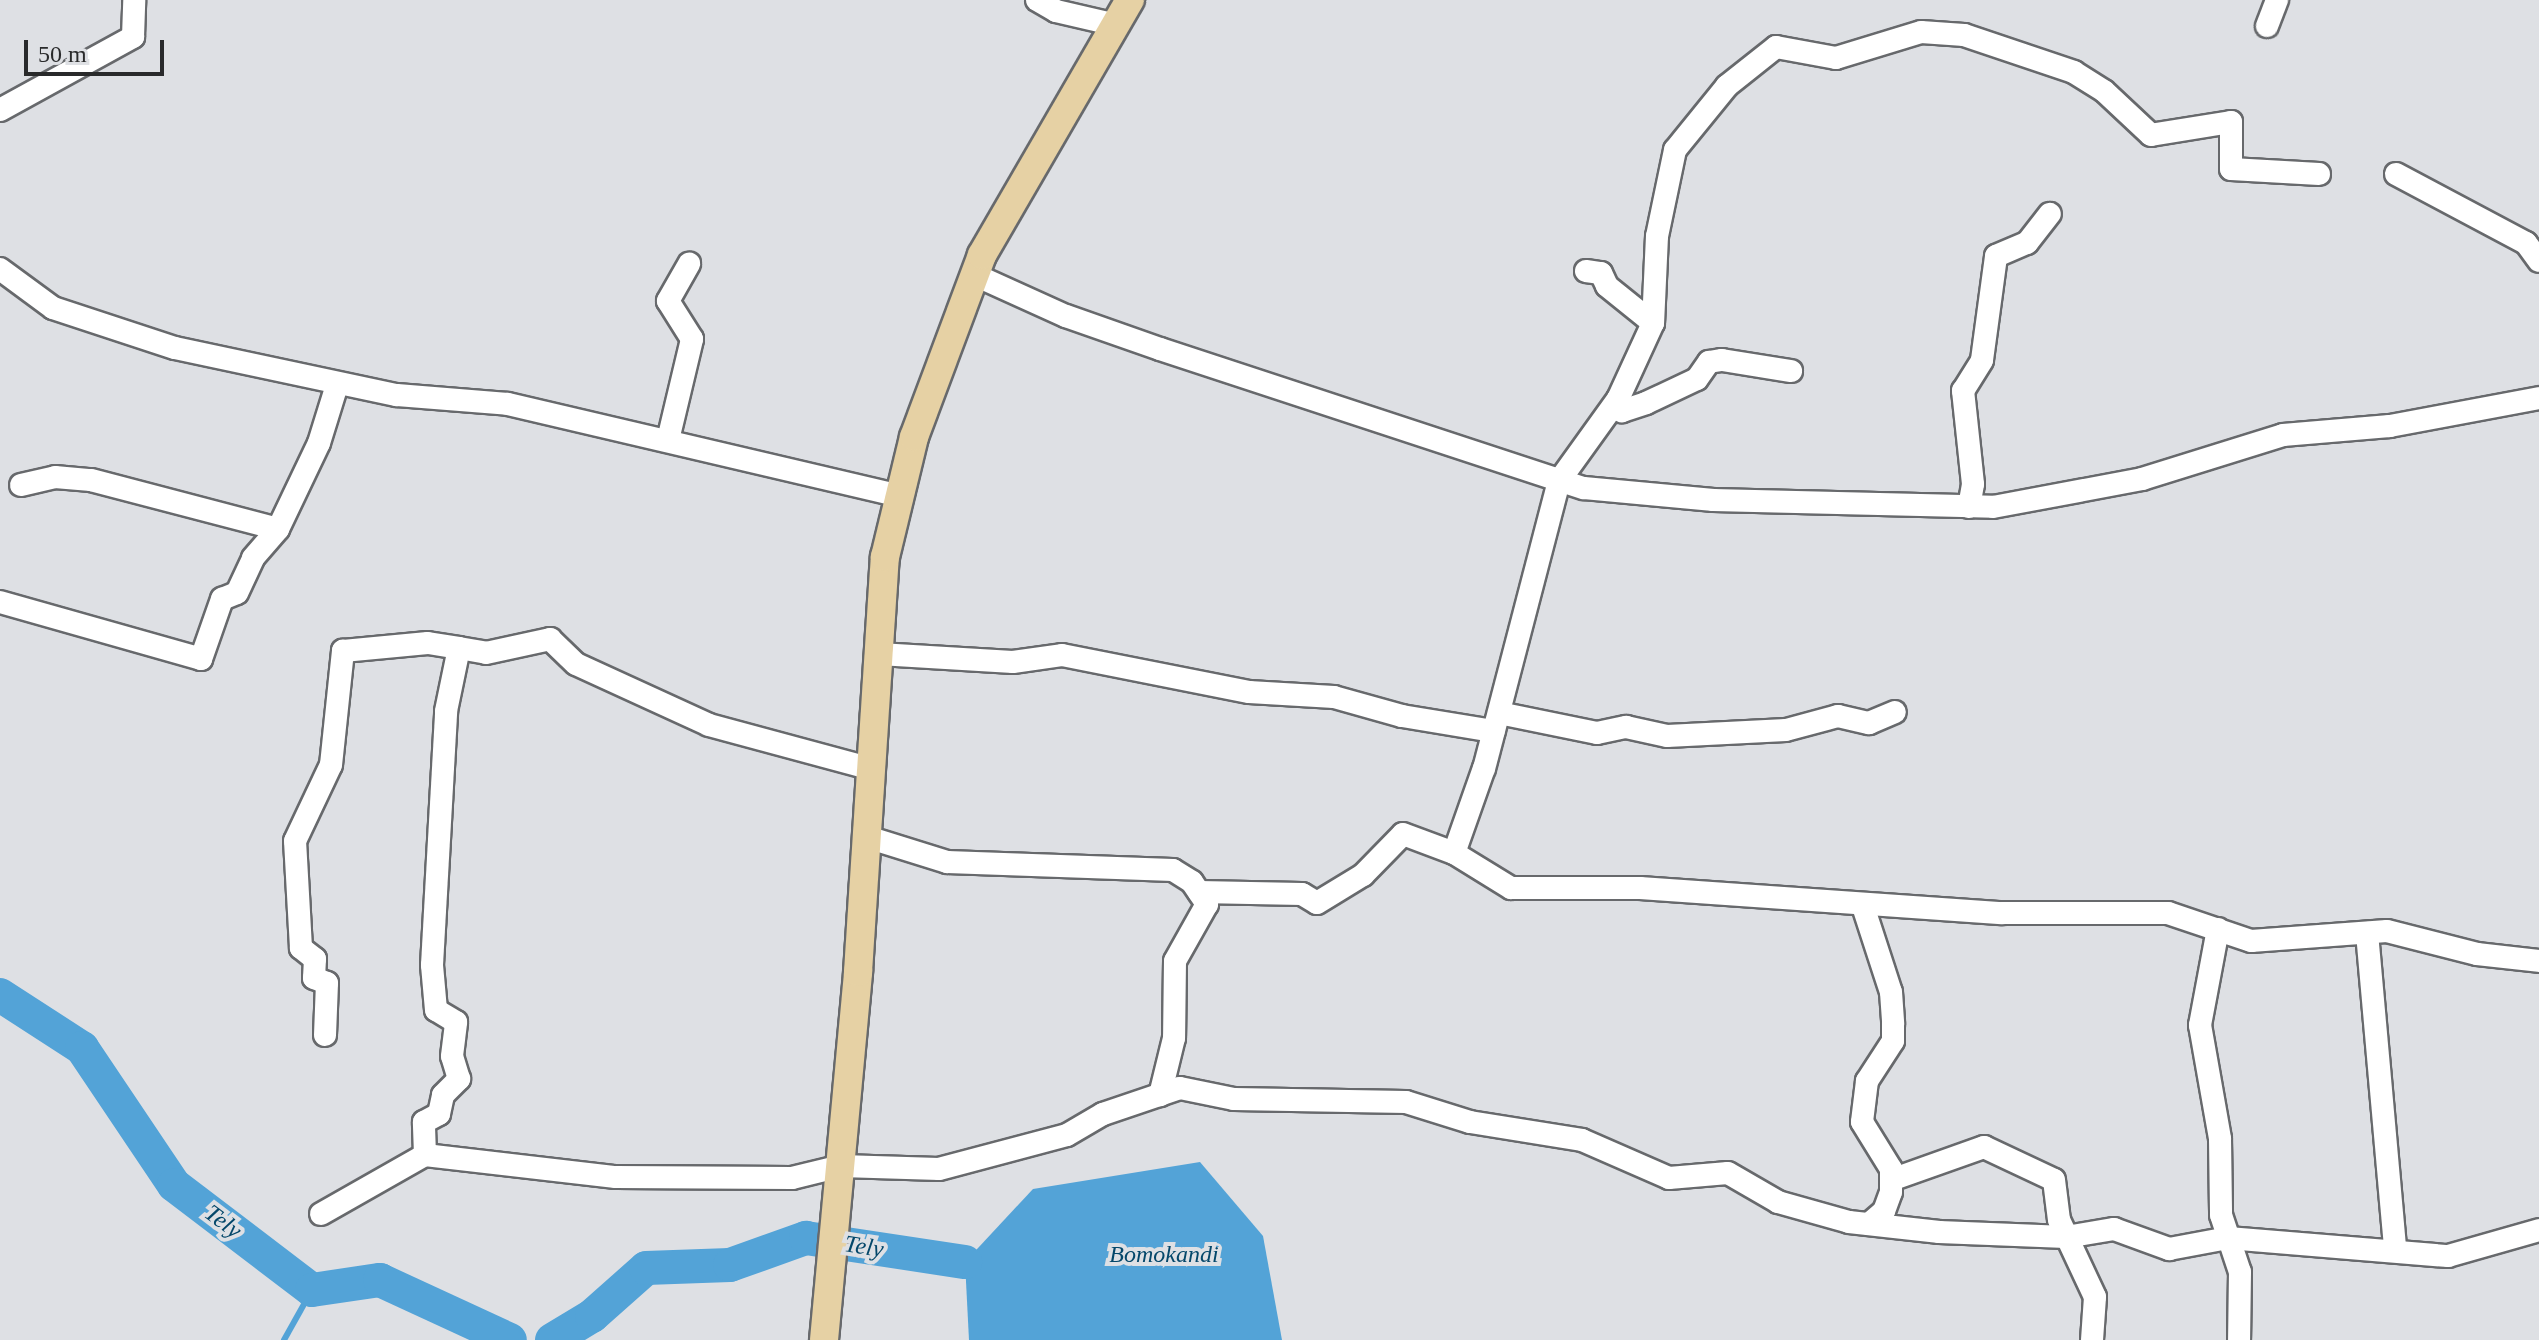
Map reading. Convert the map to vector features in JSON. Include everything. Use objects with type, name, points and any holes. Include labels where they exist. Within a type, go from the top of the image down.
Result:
[{"type":"main road","points":[[824,1340],[867,837],[885,557],[914,437],[975,275],[1130,0]]},
{"type":"street","points":[[0,110],[133,37],[134,0]]},
{"type":"street","points":[[1037,0],[1056,11],[1116,25]]},
{"type":"street","points":[[2267,26],[2277,0]]},
{"type":"street","points":[[1454,853],[1496,722],[1559,481],[1618,399],[1653,323],[1657,236],[1675,150],[1727,86],[1776,47],[1836,58],[1921,32],[1964,35],[2074,72],[2104,91],[2151,135],[2231,122],[2231,169],[2319,174]]},
{"type":"street","points":[[2396,174],[2526,243],[2539,261]]},
{"type":"street","points":[[1969,507],[1973,484],[1963,391],[1982,360],[1996,256],[2027,243],[2050,214]]},
{"type":"street","points":[[668,440],[692,339],[668,301],[689,264]]},
{"type":"street","points":[[0,269],[53,308],[175,348],[337,385],[508,404],[900,496]]},
{"type":"street","points":[[1586,271],[1601,273],[1607,286],[1653,323]]},
{"type":"street","points":[[975,275],[1079,320],[1559,481],[1584,488],[1713,500],[1993,507],[2142,479],[2283,435],[2390,426],[2539,398]]},
{"type":"street","points":[[1618,399],[1622,411],[1646,403],[1697,379],[1709,362],[1722,360],[1791,371]]},
{"type":"street","points":[[0,602],[201,659],[222,599],[237,593],[253,558],[278,529],[319,443],[337,385]]},
{"type":"street","points":[[1963,391],[1987,385]]},
{"type":"street","points":[[21,485],[55,477],[91,480],[278,529]]},
{"type":"street","points":[[325,1035],[327,983],[314,978],[315,959],[301,948],[295,841],[331,765],[343,651],[428,643],[486,653],[550,639],[576,664],[709,725],[872,769]]},
{"type":"street","points":[[425,1155],[424,1122],[439,1114],[443,1095],[459,1079],[452,1056],[456,1022],[436,1010],[432,965],[446,711],[459,648]]},
{"type":"street","points":[[879,654],[1013,662],[1062,655],[1249,692],[1334,697],[1496,722],[1597,733],[1626,727],[1667,736],[1786,730],[1838,716],[1869,723],[1895,712]]},
{"type":"street","points":[[1199,892],[1302,894],[1317,903],[1363,875],[1403,834],[1454,853],[1511,888],[1640,888],[1863,906],[2168,913],[2251,941],[2387,931],[2477,954],[2539,961]]},
{"type":"street","points":[[867,837],[947,862],[1173,870],[1199,892],[1207,904],[1175,961],[1174,1038],[1160,1095]]},
{"type":"street","points":[[1863,906],[1891,992],[1893,1041],[1867,1081],[1862,1122],[1880,1144],[1891,1180],[1884,1211],[1869,1224]]},
{"type":"street","points":[[2218,929],[2200,1025],[2220,1139],[2221,1215],[2240,1272],[2239,1340]]},
{"type":"street","points":[[2367,933],[2395,1249]]},
{"type":"street","points":[[321,1214],[425,1155],[616,1177],[792,1178],[841,1166],[939,1169],[1067,1135],[1103,1114],[1180,1088],[1234,1099],[1406,1102],[1470,1122],[1582,1140],[1669,1178],[1728,1173],[1778,1202],[1869,1224],[2066,1237],[2114,1229],[2169,1249],[2228,1238],[2395,1249],[2448,1256],[2539,1230]]},
{"type":"street","points":[[1891,1180],[1984,1147],[1996,1149],[2054,1180],[2066,1237],[2095,1297],[2092,1340]]},
{"type":"water","name":"Bomokandi","points":[[1200,1162],[1263,1236],[1282,1340],[969,1340],[965,1262],[1033,1189]]},
{"type":"waterway","name":"Tely","points":[[0,995],[82,1048],[174,1185],[312,1290],[380,1280],[510,1340]]},
{"type":"waterway","name":"Tely","points":[[552,1340],[592,1316],[646,1268],[730,1265],[806,1238],[965,1262]]},
{"type":"waterway","points":[[284,1340],[312,1290]]}]
